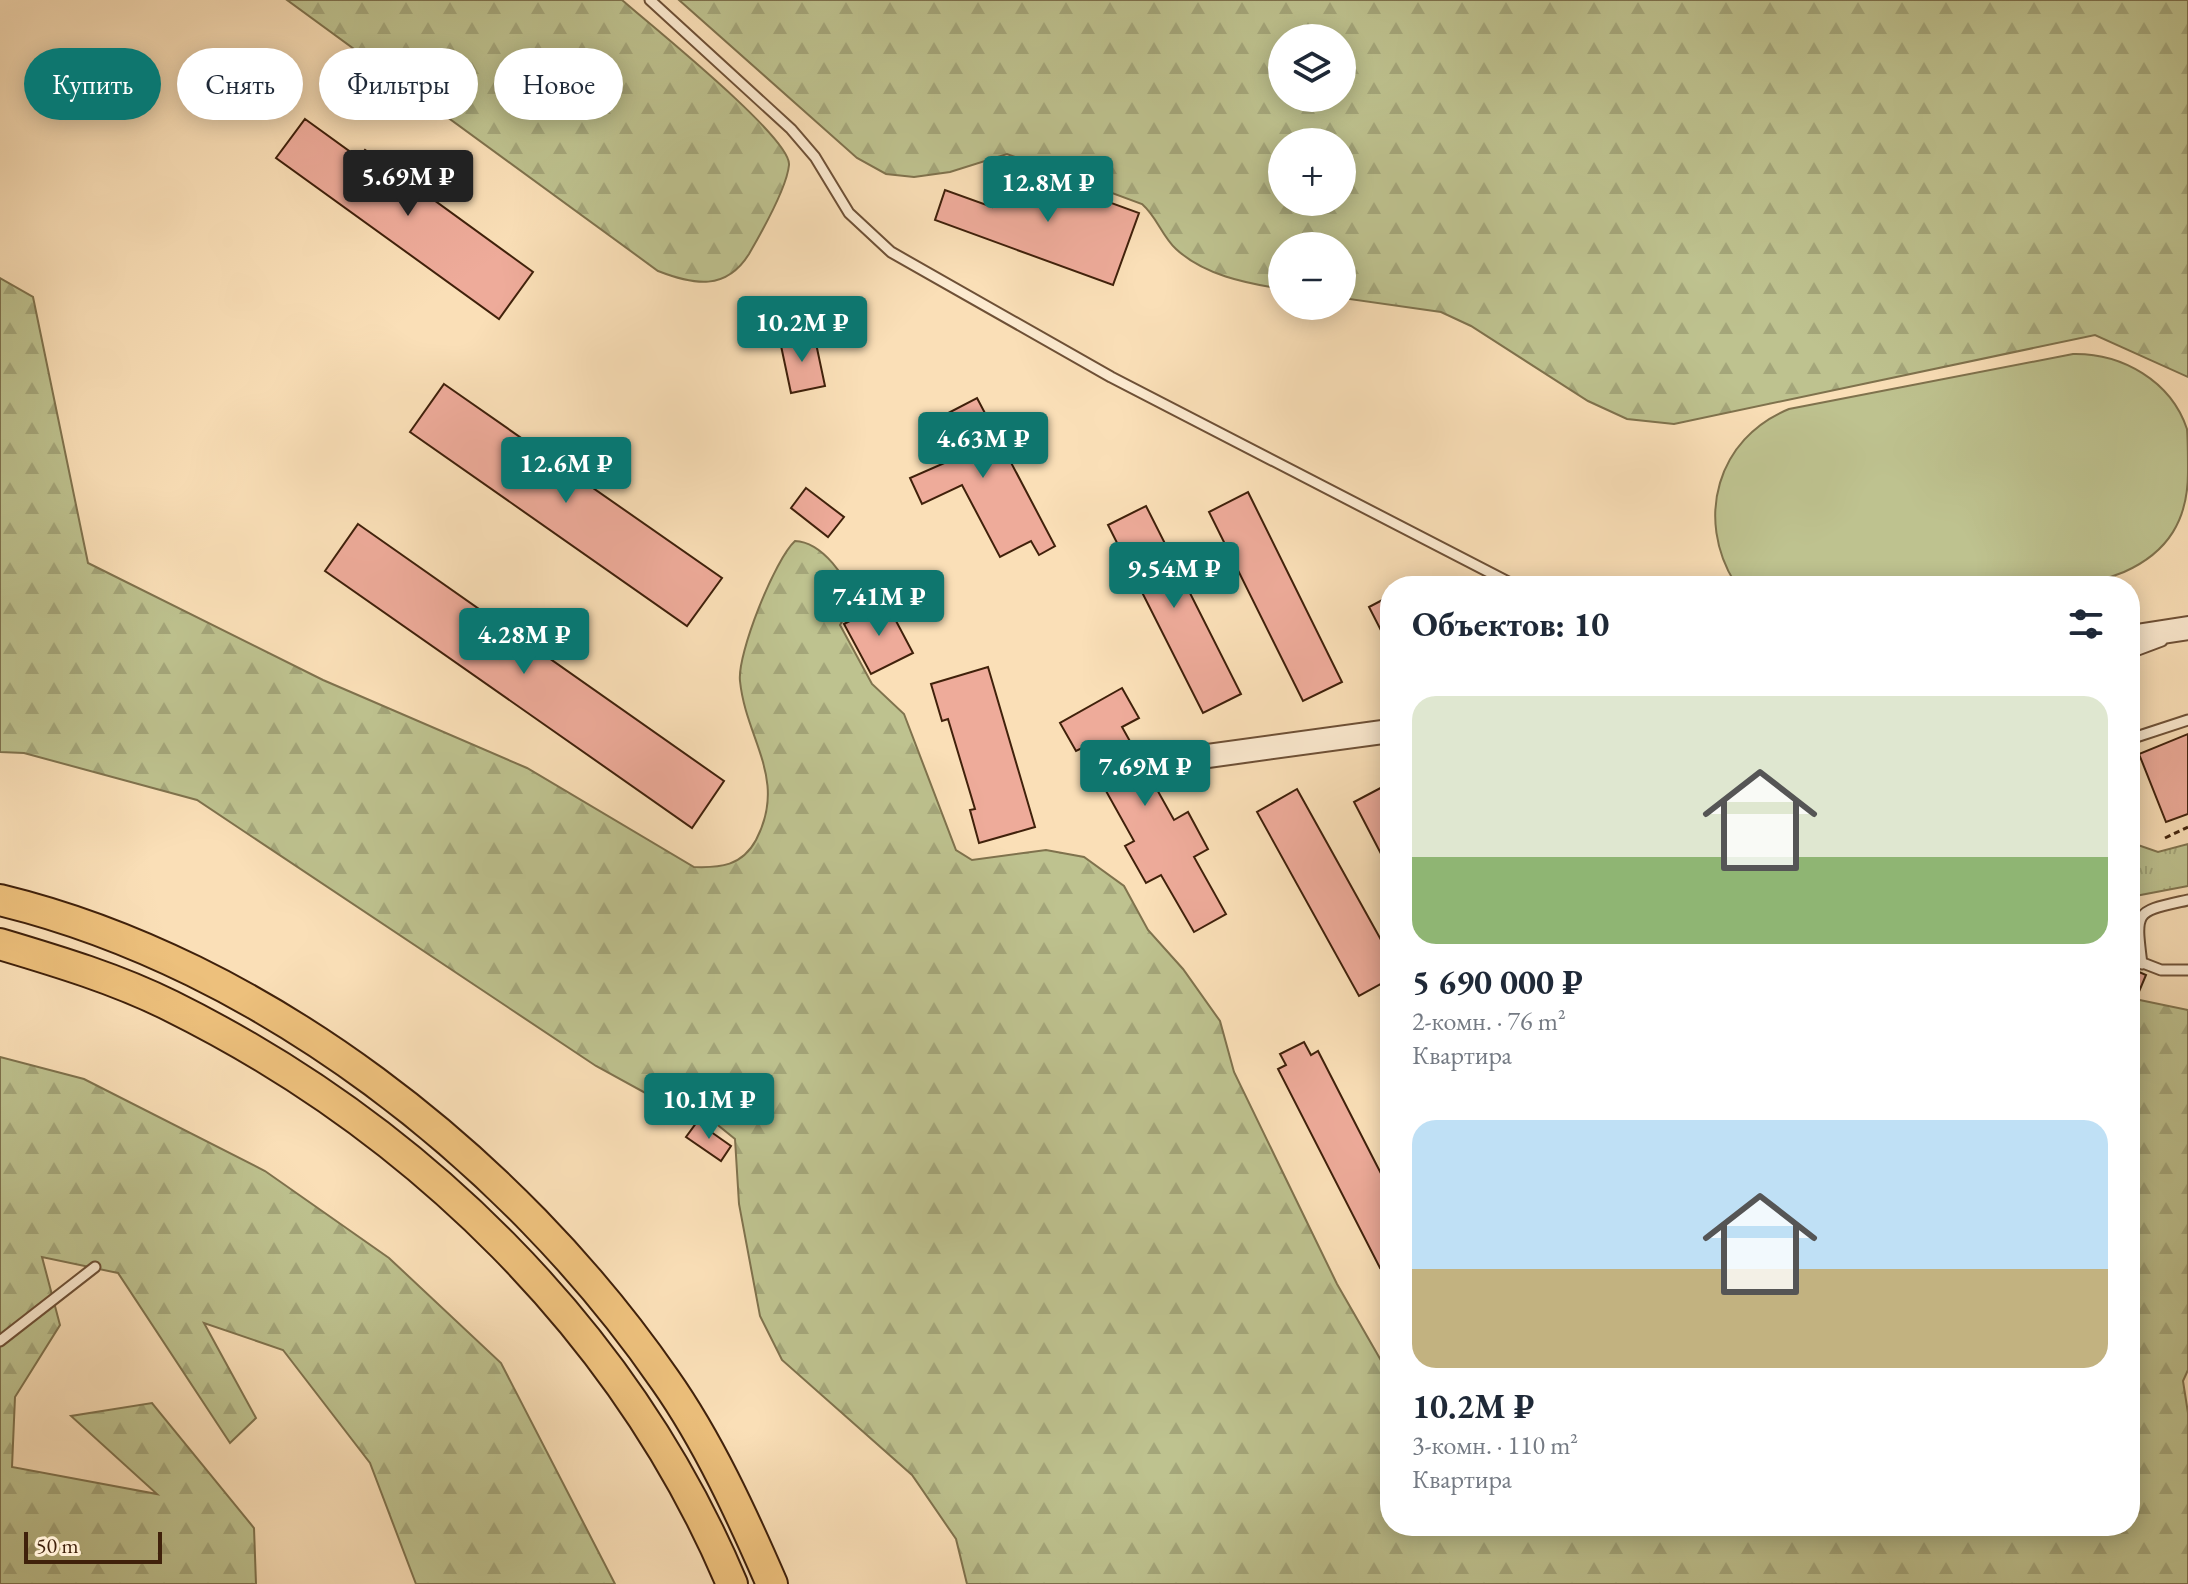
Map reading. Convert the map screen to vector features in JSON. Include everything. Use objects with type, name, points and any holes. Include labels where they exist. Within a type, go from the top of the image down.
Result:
[{"type":"highway","points":[[0,900],[72,921],[174,963],[266,1012],[357,1068],[425,1119],[538,1223],[588,1278],[658,1370],[722,1480],[772,1584]]},
{"type":"highway","points":[[0,944],[169,1005],[314,1087],[428,1172],[531,1274],[603,1360],[673,1464],[732,1584]]},
{"type":"street","points":[[2140,636],[2188,630]]},
{"type":"street","points":[[1186,759],[1380,732]]},
{"type":"lane","points":[[650,0],[791,129],[815,157],[849,213],[891,252],[1111,377],[1497,576]]},
{"type":"lane","points":[[2140,649],[2188,630]]},
{"type":"lane","points":[[2140,736],[2188,720]]},
{"type":"lane","points":[[2140,918],[2148,909],[2188,900]]},
{"type":"lane","points":[[2140,948],[2142,964],[2161,970],[2188,970]]},
{"type":"lane","points":[[0,1341],[95,1267]]},
{"type":"path","points":[[2165,838],[2188,827]]},
{"type":"green space","points":[[287,0],[622,0],[716,81],[768,131],[784,151],[789,165],[787,174],[772,211],[740,266],[720,279],[708,282],[684,279],[658,271],[451,120],[478,120],[478,48],[353,48]]},
{"type":"green space","points":[[679,0],[2188,0],[2188,377],[2095,335],[1674,424],[1627,419],[1588,401],[1471,326],[1441,312],[1356,300],[1356,232],[1268,232],[1268,287],[1212,272],[1187,258],[1171,244],[1142,204],[1007,154],[950,172],[914,177],[886,174],[857,158]]},
{"type":"green space","points":[[0,278],[33,297],[88,563],[323,680],[527,768],[694,867],[713,867],[737,860],[756,840],[765,818],[767,778],[744,702],[741,668],[768,586],[787,551],[795,541],[815,548],[824,554],[846,582],[854,602],[840,625],[872,684],[904,714],[956,850],[972,860],[1046,850],[1084,857],[1124,886],[1148,930],[1183,969],[1220,1021],[1234,1072],[1337,1284],[1380,1359],[1380,1536],[2140,1536],[2140,1000],[2188,1010],[2188,1370],[2183,1381],[2188,1413],[2188,1584],[967,1584],[956,1539],[912,1475],[782,1360],[760,1316],[739,1204],[735,1139],[709,1118],[660,1101],[596,1066],[197,800],[24,753],[0,752]]},
{"type":"green space","points":[[2073,354],[2109,359],[2142,373],[2157,384],[2180,412],[2187,429],[2188,467],[2184,505],[2173,532],[2153,555],[2113,576],[1732,576],[1716,533],[1720,483],[1730,460],[1745,439],[1764,422],[1789,409]]},
{"type":"green space","points":[[2188,844],[2188,886],[2140,895],[2140,846],[2158,852]]},
{"type":"green space","points":[[0,1057],[84,1079],[265,1171],[389,1258],[501,1363],[615,1584],[416,1584],[370,1463],[283,1350],[204,1323],[256,1418],[230,1443],[118,1273],[42,1257],[60,1325],[15,1397],[12,1467],[157,1494],[71,1416],[152,1403],[254,1528],[256,1584],[0,1584]]},
{"type":"building","points":[[305,119],[359,158],[365,150],[533,272],[499,319],[276,158]]},
{"type":"building","points":[[1007,165],[1139,213],[1113,285],[935,220],[945,190],[992,207]]},
{"type":"building","points":[[814,334],[825,386],[791,393],[780,341]]},
{"type":"building","points":[[444,384],[722,578],[687,626],[410,432]]},
{"type":"building","points":[[977,398],[1055,546],[1039,555],[1031,541],[1000,557],[962,485],[922,504],[910,478],[949,461],[929,423]]},
{"type":"building","points":[[806,488],[844,517],[828,537],[791,508]]},
{"type":"building","points":[[1248,492],[1342,682],[1303,701],[1209,512]]},
{"type":"building","points":[[1146,506],[1241,694],[1203,713],[1108,525]]},
{"type":"building","points":[[358,524],[724,781],[692,828],[325,571]]},
{"type":"building","points":[[1380,601],[1380,628],[1369,607]]},
{"type":"building","points":[[886,602],[913,653],[871,674],[844,624]]},
{"type":"building","points":[[988,667],[1035,827],[979,843],[970,810],[975,809],[948,719],[942,721],[931,684]]},
{"type":"building","points":[[1122,688],[1139,718],[1122,727],[1174,820],[1188,812],[1208,849],[1194,857],[1226,914],[1194,932],[1161,875],[1146,883],[1125,846],[1134,841],[1082,748],[1076,751],[1060,723]]},
{"type":"building","points":[[2188,734],[2188,814],[2166,822],[2140,754]]},
{"type":"building","points":[[1380,788],[1380,852],[1354,802]]},
{"type":"building","points":[[1297,789],[1380,938],[1380,984],[1359,996],[1257,812]]},
{"type":"building","points":[[2140,972],[2146,975],[2140,989]]},
{"type":"building","points":[[1304,1042],[1311,1055],[1318,1051],[1380,1172],[1380,1268],[1278,1069],[1286,1065],[1280,1054]]},
{"type":"building","points":[[697,1122],[731,1146],[721,1161],[686,1137]]}]
